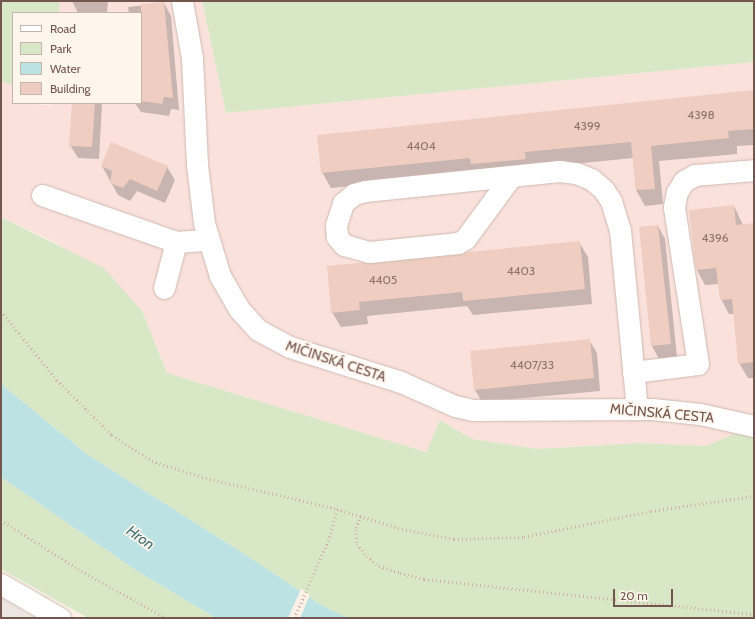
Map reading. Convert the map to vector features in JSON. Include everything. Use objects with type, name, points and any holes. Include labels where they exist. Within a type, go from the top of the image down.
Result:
[{"type":"lane","name":"MIČINSKÁ CESTA","points":[[182,1],[192,58],[197,165],[208,240],[220,276],[239,309],[258,330],[290,347],[401,382],[455,406],[472,410],[637,409],[700,414],[754,426]]},
{"type":"lane","points":[[633,372],[698,364],[674,207],[677,192],[684,182],[695,175],[754,170]]},
{"type":"lane","points":[[510,178],[465,239],[458,243],[369,252],[344,245],[337,237],[336,225],[338,213],[343,203],[354,194],[559,172],[576,173],[591,179],[603,188],[611,201],[620,230],[637,409]]},
{"type":"lane","points":[[42,195],[176,242],[208,240]]},
{"type":"lane","points":[[164,288],[176,242]]},
{"type":"lane","points":[[1,584],[60,618]]},
{"type":"path","points":[[1,311],[57,380],[112,435],[152,461],[202,478],[337,509],[431,535],[480,540],[524,537],[651,511],[754,496]]},
{"type":"path","points":[[294,618],[318,562],[337,509]]},
{"type":"path","points":[[361,516],[356,530],[357,544],[367,556],[379,566],[424,579],[754,614]]},
{"type":"path","points":[[1,520],[78,569],[166,618]]},
{"type":"shaded area","points":[[60,1],[202,1],[226,113],[754,62],[754,437],[738,433],[706,446],[639,443],[537,449],[472,439],[440,420],[426,452],[167,373],[142,311],[57,243],[1,217],[1,80],[12,86],[12,104],[142,104],[142,12],[59,12]]},
{"type":"shaded area","points":[[1,597],[35,618],[1,618]]},
{"type":"green space","points":[[1,1],[60,1],[59,12],[12,12],[12,86],[1,80]]},
{"type":"green space","points":[[202,1],[754,1],[754,62],[226,113]]},
{"type":"green space","points":[[1,217],[104,268],[142,311],[167,373],[426,452],[440,420],[472,439],[537,449],[639,443],[706,446],[738,432],[754,437],[754,618],[348,618],[321,605],[238,550],[88,455],[1,384]]},
{"type":"green space","points":[[1,477],[137,571],[216,618],[88,618],[1,569]]},
{"type":"water","name":"Hron","points":[[1,384],[88,455],[238,550],[321,605],[348,618],[216,618],[137,571],[1,477]]},
{"type":"pier","points":[[301,589],[310,595],[300,618],[288,618]]},
{"type":"building","points":[[164,2],[173,98],[164,97],[162,104],[142,101],[141,4]]},
{"type":"building","points":[[754,90],[754,129],[728,131],[729,138],[651,146],[655,189],[636,190],[631,142],[525,152],[526,159],[471,164],[470,158],[321,173],[317,135]]},
{"type":"building","points":[[72,104],[95,104],[92,147],[69,146]]},
{"type":"building","points":[[111,142],[168,166],[157,191],[130,179],[123,188],[110,183],[112,171],[101,166]]},
{"type":"building","points":[[734,205],[736,225],[754,223],[754,362],[738,364],[732,299],[720,300],[716,268],[696,270],[689,210]]},
{"type":"building","points":[[658,225],[671,344],[651,346],[639,227]]},
{"type":"building","points":[[580,241],[585,289],[463,301],[462,292],[359,302],[360,310],[331,313],[327,266]]},
{"type":"building","points":[[590,339],[594,378],[474,390],[470,351]]}]
